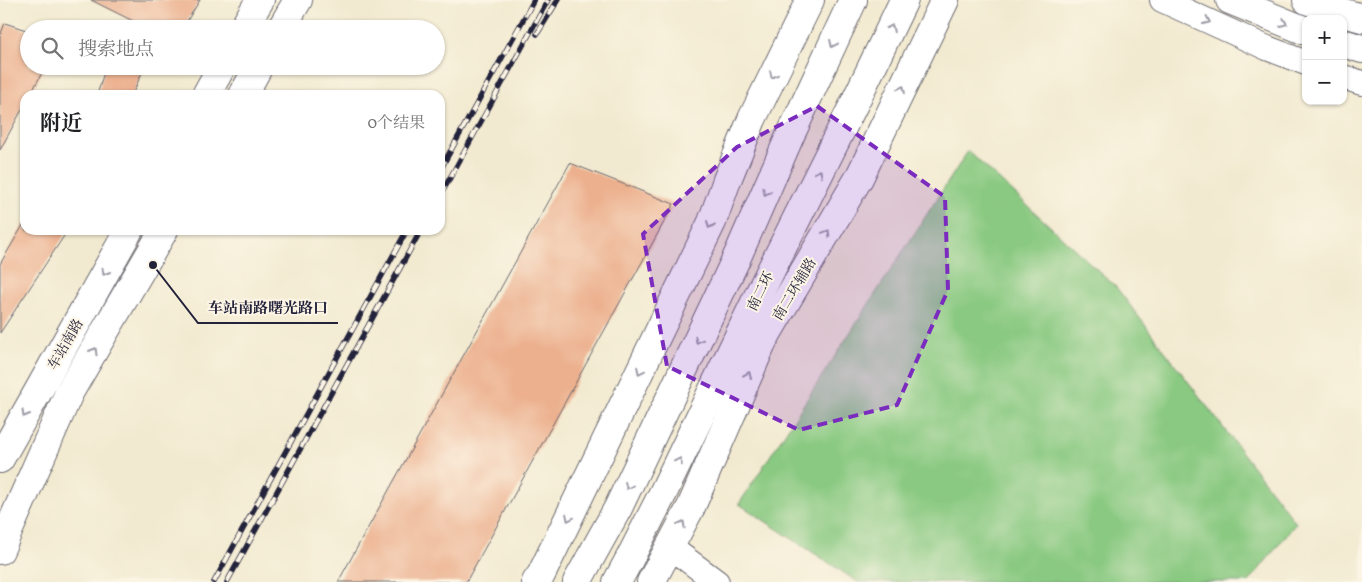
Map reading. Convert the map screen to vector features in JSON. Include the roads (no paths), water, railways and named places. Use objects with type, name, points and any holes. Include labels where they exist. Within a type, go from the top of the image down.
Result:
[{"type":"main road","points":[[248,20],[260,0]]},
{"type":"main road","points":[[286,20],[298,0]]},
{"type":"main road","points":[[536,582],[712,222],[752,119],[810,0]]},
{"type":"main road","points":[[577,582],[618,508],[729,275],[790,136],[854,0]]},
{"type":"main road","name":"南二环","points":[[617,582],[663,493],[759,294],[856,102],[904,0]]},
{"type":"main road","name":"南二环辅路","points":[[651,582],[691,507],[764,339],[859,178],[945,0]]},
{"type":"main road","points":[[1230,0],[1302,29]]},
{"type":"main road","points":[[1307,0],[1362,18]]},
{"type":"main road","points":[[1347,44],[1362,49]]},
{"type":"main road","points":[[209,90],[217,75]]},
{"type":"main road","points":[[246,90],[254,75]]},
{"type":"main road","name":"车站南路","points":[[0,459],[127,235]]},
{"type":"main road","name":"车站南路","points":[[69,393],[161,235]]},
{"type":"main road","points":[[0,510],[69,393]]},
{"type":"main road","points":[[0,550],[69,393]]},
{"type":"street","points":[[1162,0],[1267,48],[1302,61]]},
{"type":"street","points":[[1347,77],[1362,83]]},
{"type":"street","points":[[670,547],[717,582]]},
{"type":"railway","points":[[445,161],[534,0]]},
{"type":"railway","points":[[445,187],[548,0]]},
{"type":"railway","points":[[537,34],[558,0]]},
{"type":"railway","points":[[214,582],[404,235]]},
{"type":"railway","points":[[227,582],[418,235]]},
{"type":"place","name":"车站南路曙光路口","points":[[153,265]]}]
